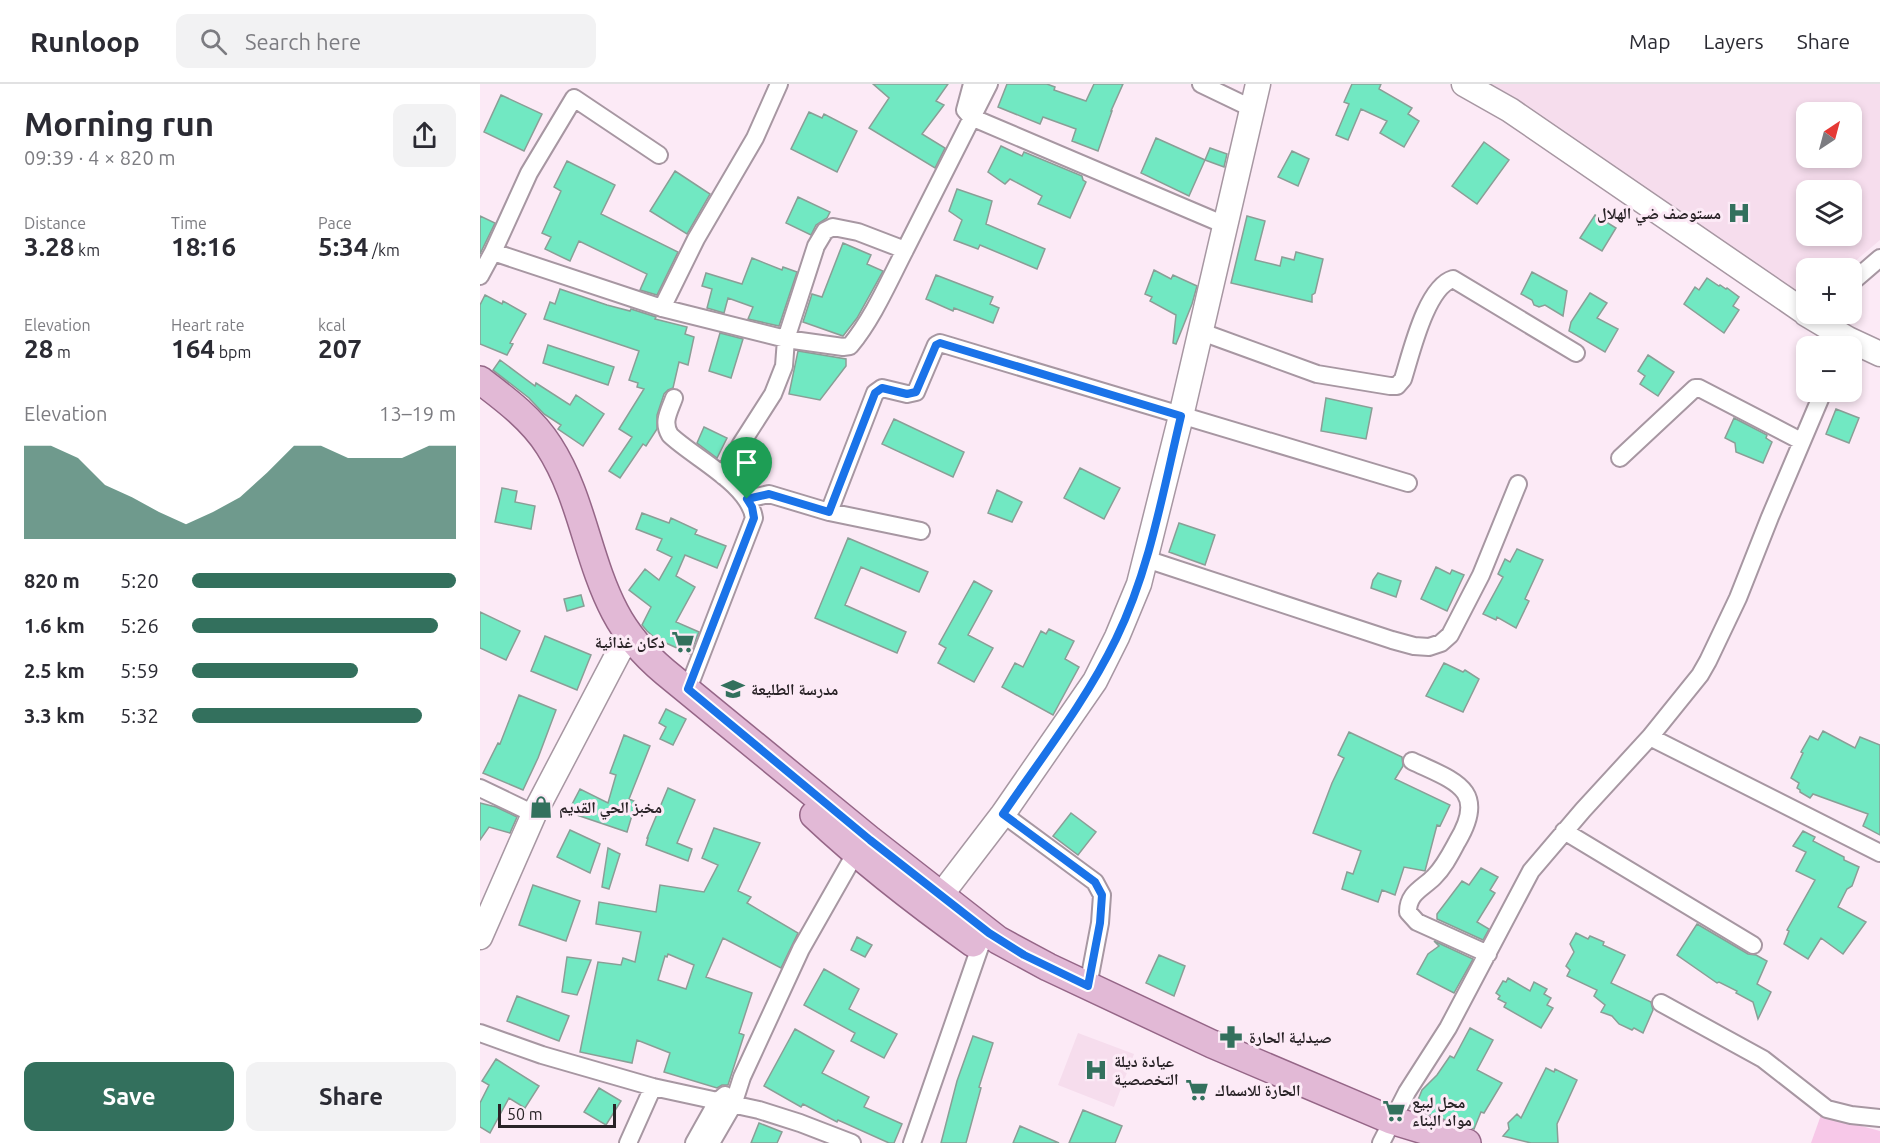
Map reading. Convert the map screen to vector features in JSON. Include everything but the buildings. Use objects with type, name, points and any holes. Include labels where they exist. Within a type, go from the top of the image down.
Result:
[{"type":"main road","points":[[480,380],[526,418],[549,445],[566,476],[578,506],[600,576],[627,644],[688,689],[863,847]]},
{"type":"main road","points":[[480,399],[511,425],[530,448],[548,479],[562,508],[585,581],[601,621],[765,772],[933,902],[1036,977],[1390,1136],[1467,1143]]},
{"type":"main road","points":[[984,940],[1024,955],[1212,1044],[1390,1136]]},
{"type":"street","points":[[662,309],[696,239],[754,138],[779,84]]},
{"type":"street","points":[[972,84],[965,110],[971,117],[1225,225]]},
{"type":"street","points":[[494,252],[662,309],[786,339],[850,346],[885,290],[989,84]]},
{"type":"street","points":[[1201,84],[1251,108]]},
{"type":"street","points":[[933,902],[1003,814],[1095,681],[1122,627],[1146,559],[1258,84]]},
{"type":"street","points":[[1464,84],[1510,110],[1796,306]]},
{"type":"street","points":[[480,276],[494,252],[530,173],[574,98],[658,155]]},
{"type":"street","points":[[723,476],[773,394],[784,366],[786,339],[816,246],[825,231],[833,227],[858,232],[904,250]]},
{"type":"street","points":[[1862,274],[1880,258]]},
{"type":"street","points":[[1200,331],[1317,374],[1397,386],[1403,379],[1424,313],[1446,281],[1453,279],[1576,353]]},
{"type":"street","points":[[1821,324],[1837,336]]},
{"type":"street","points":[[829,512],[875,393],[882,388],[907,394],[916,392],[936,345],[940,343],[1408,483]]},
{"type":"street","points":[[1862,348],[1880,354]]},
{"type":"street","points":[[1620,458],[1695,388],[1802,441]]},
{"type":"street","points":[[674,398],[666,419],[666,428],[670,435],[723,476],[747,499],[752,507],[754,518],[688,689]]},
{"type":"street","points":[[1390,1136],[1531,871],[1564,831],[1650,737],[1700,675],[1738,598],[1819,402]]},
{"type":"street","points":[[1146,559],[1364,631],[1414,646],[1429,647],[1441,643],[1450,635],[1457,623],[1481,575],[1518,484]]},
{"type":"street","points":[[747,499],[769,494],[829,512],[921,531]]},
{"type":"street","points":[[480,937],[534,814],[627,644]]},
{"type":"street","points":[[1650,737],[1880,853]]},
{"type":"street","points":[[1412,761],[1444,776],[1462,788],[1467,795],[1470,810],[1468,822],[1449,858],[1432,879],[1408,902],[1408,912],[1417,922],[1488,954]]},
{"type":"street","points":[[480,789],[534,814]]},
{"type":"street","points":[[1003,814],[1095,882],[1102,895],[1100,923],[1088,986]]},
{"type":"street","points":[[1564,831],[1753,945]]},
{"type":"street","points":[[694,1143],[725,1104],[742,1077],[801,949],[863,847]]},
{"type":"street","points":[[912,1143],[984,940]]},
{"type":"street","points":[[1661,1003],[1763,1059],[1830,1111],[1880,1118]]},
{"type":"street","points":[[480,1033],[542,1055],[654,1087],[759,1110],[852,1143]]},
{"type":"street","points":[[628,1143],[654,1087]]},
{"type":"street","points":[[711,1143],[725,1104]]},
{"type":"shaded area","name":"مستوصف ضي الهلال","points":[[1480,84],[1880,84],[1880,240],[1859,258],[1796,258],[1796,297]]},
{"type":"shaded area","name":"عيادة ديلة التخصصية","points":[[1078,1033],[1134,1054],[1114,1107],[1058,1085]]},
{"type":"shaded area","points":[[1821,1115],[1880,1131],[1880,1143],[1811,1143]]},
{"type":"place","name":"مستوصف ضي الهلال","points":[[1739,213]]},
{"type":"place","name":"دكان غذائية","points":[[683,642]]},
{"type":"place","name":"مدرسة الطليعة","points":[[733,689]]},
{"type":"place","name":"مخبز الحي القديم","points":[[541,807]]},
{"type":"place","name":"صيدلية الحارة","points":[[1231,1037]]},
{"type":"place","name":"عيادة ديلة التخصصية","points":[[1096,1070]]},
{"type":"place","name":"الحارة للاسماك","points":[[1197,1090]]},
{"type":"place","name":"محل لبيع مواد البناء","points":[[1394,1111]]},
{"type":"route","points":[[940,343],[1181,416],[1139,584],[1117,637],[1095,681],[1003,814],[1095,882],[1102,895],[1100,923],[1088,986],[998,940],[870,840],[688,689],[754,518],[752,507],[747,499],[769,494],[782,496],[829,512],[875,393],[882,388],[907,394],[916,392],[936,345],[940,343]]}]
